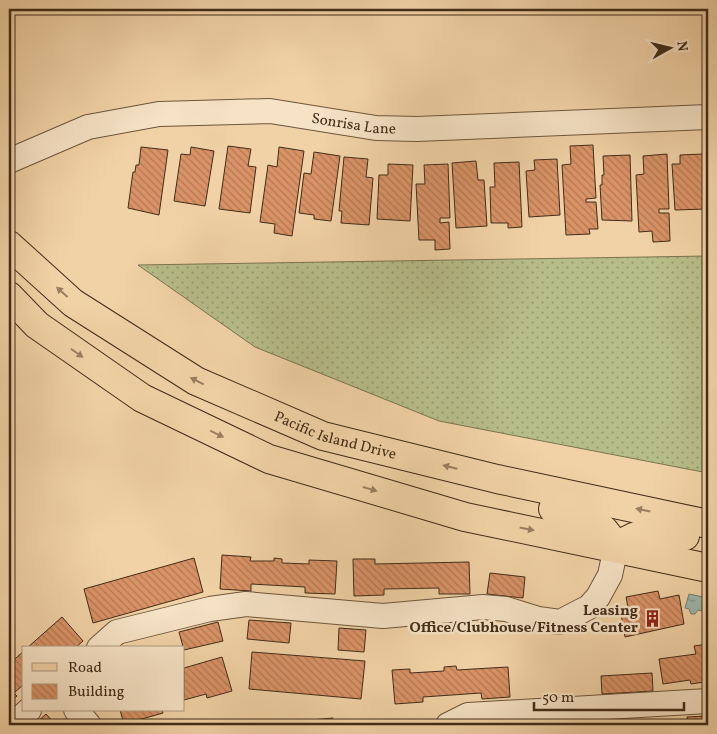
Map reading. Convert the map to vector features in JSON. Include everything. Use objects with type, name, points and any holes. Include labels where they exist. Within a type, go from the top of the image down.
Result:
[{"type":"main road","name":"Pacific Island Drive","points":[[9,245],[74,303],[196,381],[323,436],[497,479],[708,524]]},
{"type":"main road","points":[[9,296],[37,325],[142,398],[269,460],[465,517],[616,547],[708,568]]},
{"type":"main road","points":[[497,479],[506,493],[514,498],[593,520],[606,530],[616,547]]},
{"type":"main road","points":[[616,547],[634,535],[653,531],[708,541]]},
{"type":"street","name":"Sonrisa Lane","points":[[9,161],[88,127],[159,114],[270,111],[376,128],[708,117]]},
{"type":"street","points":[[101,646],[117,632],[210,609],[246,604],[383,616],[484,607],[506,609],[538,619],[560,622],[588,607],[598,597],[610,575],[616,547]]},
{"type":"street","points":[[448,725],[468,715],[708,702]]},
{"type":"street","points":[[13,725],[27,712]]},
{"type":"street","points":[[78,712],[89,725]]},
{"type":"green space","points":[[708,256],[708,473],[439,421],[255,347],[138,265]]},
{"type":"water","points":[[689,594],[708,598],[708,612],[698,610],[695,614],[691,614],[689,609],[685,608]]},
{"type":"building","points":[[593,145],[596,198],[586,199],[586,202],[596,202],[598,229],[589,229],[590,234],[566,235],[562,165],[571,164],[570,146]]},
{"type":"building","points":[[228,146],[251,149],[248,166],[256,167],[250,213],[219,209]]},
{"type":"building","points":[[141,147],[168,150],[159,215],[128,208],[133,172],[135,172],[136,165],[139,165]]},
{"type":"building","points":[[191,147],[214,151],[205,206],[174,201],[181,154],[190,155]]},
{"type":"building","points":[[279,147],[304,151],[292,236],[274,233],[275,224],[260,222],[268,165],[277,167]]},
{"type":"building","points":[[314,152],[340,156],[331,221],[314,219],[314,215],[299,213],[304,173],[311,174]]},
{"type":"building","points":[[667,154],[669,209],[659,209],[659,213],[669,213],[670,241],[653,242],[652,231],[639,232],[636,175],[644,174],[643,156]]},
{"type":"building","points":[[703,154],[706,209],[675,210],[672,164],[680,164],[680,155]]},
{"type":"building","points":[[630,155],[632,221],[602,220],[600,185],[602,185],[602,175],[604,175],[603,156]]},
{"type":"building","points":[[344,157],[368,159],[366,177],[373,178],[369,225],[341,223],[342,211],[339,211]]},
{"type":"building","points":[[557,159],[560,215],[529,217],[526,171],[535,170],[534,160]]},
{"type":"building","points":[[476,161],[478,180],[484,180],[487,226],[456,228],[452,163]]},
{"type":"building","points":[[519,162],[522,227],[508,228],[508,223],[491,223],[490,187],[495,187],[494,163]]},
{"type":"building","points":[[388,164],[413,165],[410,221],[377,219],[379,175],[388,175]]},
{"type":"building","points":[[448,164],[450,218],[440,218],[440,223],[449,222],[450,249],[435,250],[435,240],[419,240],[416,184],[425,184],[424,165]]},
{"type":"building","points":[[222,555],[251,557],[250,561],[282,559],[282,563],[309,564],[309,560],[337,561],[335,594],[305,593],[305,587],[251,584],[251,591],[220,589]]},
{"type":"building","points":[[194,558],[203,592],[93,623],[84,589]]},
{"type":"building","points":[[353,559],[375,559],[375,564],[469,562],[470,594],[439,594],[439,588],[384,589],[384,595],[354,596]]},
{"type":"building","points":[[490,573],[525,577],[523,598],[487,594]]},
{"type":"building","name":"Leasing Office/Clubhouse/Fitness Center","points":[[658,591],[660,599],[679,595],[684,624],[625,637],[621,614],[629,613],[626,597]]},
{"type":"building","points":[[62,617],[83,641],[77,646],[29,646]]},
{"type":"building","points":[[249,620],[291,623],[289,643],[247,639]]},
{"type":"building","points":[[218,622],[223,641],[185,650],[179,632]]},
{"type":"building","points":[[339,628],[366,630],[364,652],[338,650]]},
{"type":"building","points":[[708,644],[708,687],[705,687],[704,682],[691,684],[690,680],[663,684],[659,659],[696,654],[694,646]]},
{"type":"building","points":[[252,652],[365,661],[361,699],[249,689]]},
{"type":"building","points":[[22,653],[22,686],[14,693],[17,696],[9,703],[9,664]]},
{"type":"building","points":[[222,657],[232,691],[207,698],[206,694],[185,700],[185,668]]},
{"type":"building","points":[[456,666],[457,670],[508,667],[510,697],[482,699],[481,693],[423,697],[423,702],[395,704],[392,670],[410,669],[410,673],[444,671],[444,667]]},
{"type":"building","points":[[652,673],[653,691],[602,694],[601,676]]},
{"type":"building","points":[[121,712],[163,713],[124,724]]},
{"type":"building","points":[[46,714],[56,725],[34,725]]},
{"type":"building","points":[[708,716],[708,725],[688,725],[687,717]]},
{"type":"building","points":[[333,718],[334,725],[253,725]]},
{"type":"building","points":[[625,721],[625,725],[565,725],[565,723]]},
{"type":"place","name":"Leasing Office/Clubhouse/Fitness Center","points":[[652,619]]}]
